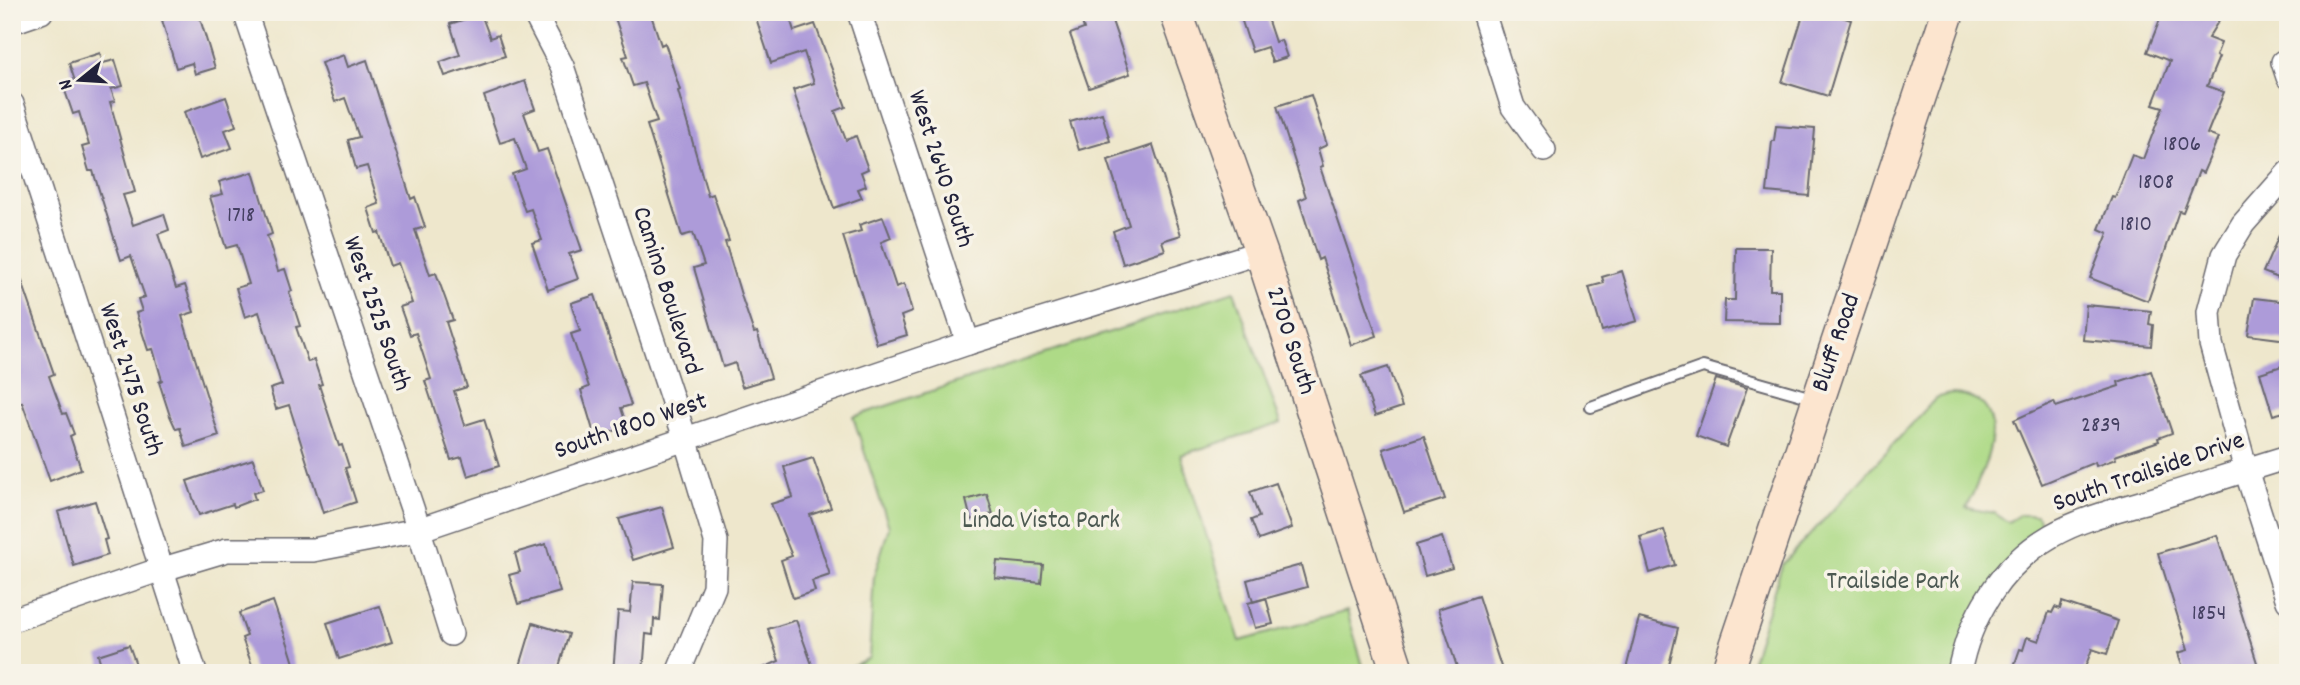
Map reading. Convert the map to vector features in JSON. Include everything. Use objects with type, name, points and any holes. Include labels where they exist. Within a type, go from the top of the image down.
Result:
[{"type":"main road","name":"2700 South","points":[[1176,12],[1261,252],[1398,673]]},
{"type":"main road","name":"Bluff Road","points":[[1727,673],[1948,12]]},
{"type":"street","points":[[12,22],[41,12]]},
{"type":"street","name":"West 2525 South","points":[[245,12],[452,634]]},
{"type":"street","name":"Camino Boulevard","points":[[534,12],[562,66],[685,438],[716,541],[714,587],[678,673]]},
{"type":"street","name":"West 2640 South","points":[[859,12],[968,343]]},
{"type":"street","points":[[1483,12],[1513,107],[1544,150]]},
{"type":"street","name":"West 2475 South","points":[[12,104],[195,673]]},
{"type":"street","points":[[2288,173],[2242,224],[2224,254],[2209,312],[2211,344],[2246,470],[2288,601]]},
{"type":"street","name":"South 1800 West","points":[[12,620],[161,569],[226,550],[313,550],[418,530],[968,343],[1261,252]]},
{"type":"street","name":"South Trailside Drive","points":[[1959,673],[1964,645],[1988,597],[2006,573],[2031,550],[2064,529],[2288,457]]},
{"type":"lane","points":[[1591,407],[1703,367],[1818,400]]},
{"type":"green space","name":"Linda Vista Park","points":[[1234,291],[1281,423],[1181,455],[1240,641],[1347,611],[1365,673],[837,673],[869,658],[874,576],[889,527],[853,417]]},
{"type":"green space","name":"Trailside Park","points":[[1950,394],[1972,398],[1985,408],[1991,421],[1987,457],[1966,508],[1994,513],[2008,522],[2019,515],[2036,515],[2050,536],[2006,573],[1959,673],[1748,673],[1782,565],[1936,398]]},
{"type":"building","points":[[188,12],[198,12],[215,68],[195,74],[192,63],[176,68],[162,20]]},
{"type":"building","points":[[613,12],[650,12],[661,45],[665,43],[708,196],[713,194],[729,241],[725,242],[742,298],[754,333],[757,332],[771,378],[742,387],[735,363],[723,367],[694,268],[704,265],[693,233],[682,236],[647,125],[657,122],[644,83],[633,86],[623,57],[628,56]]},
{"type":"building","points":[[754,12],[788,12],[794,31],[815,24],[846,107],[835,111],[846,140],[856,136],[868,169],[861,172],[866,186],[858,189],[862,198],[834,208],[793,90],[814,83],[804,52],[771,63]]},
{"type":"building","points":[[1079,12],[1109,12],[1130,74],[1089,88],[1070,34],[1084,29]]},
{"type":"building","points":[[1239,12],[1265,12],[1275,42],[1281,40],[1287,57],[1272,62],[1267,47],[1252,52]]},
{"type":"building","points":[[1804,12],[1827,12],[1851,20],[1828,96],[1782,82]]},
{"type":"building","points":[[2163,12],[2224,12],[2208,38],[2221,43],[2216,56],[2219,57],[2207,86],[2224,92],[2207,134],[2218,138],[2203,173],[2199,171],[2183,212],[2179,211],[2148,301],[2090,278],[2108,233],[2099,229],[2112,197],[2115,198],[2132,155],[2143,159],[2163,107],[2153,104],[2170,61],[2147,52]]},
{"type":"building","points":[[481,14],[490,38],[498,35],[505,56],[445,76],[440,62],[460,55],[450,24]]},
{"type":"building","points":[[100,53],[103,63],[115,60],[123,86],[111,89],[115,101],[110,102],[135,192],[123,195],[133,225],[164,214],[169,230],[158,234],[176,288],[185,285],[194,312],[182,316],[219,436],[186,447],[180,428],[176,429],[170,416],[159,382],[162,380],[153,349],[148,350],[136,313],[142,311],[138,299],[145,297],[131,256],[121,260],[93,171],[89,171],[82,147],[89,145],[79,112],[73,114],[63,85],[75,81],[69,63]]},
{"type":"building","points":[[344,55],[348,67],[367,60],[411,199],[415,197],[425,227],[415,230],[430,275],[436,273],[453,320],[446,322],[467,387],[454,391],[465,425],[484,419],[499,466],[468,476],[462,457],[451,460],[425,381],[431,379],[416,333],[410,335],[400,307],[412,303],[398,263],[390,266],[379,232],[376,233],[368,208],[379,204],[367,166],[356,169],[348,140],[359,137],[345,98],[335,102],[321,63]]},
{"type":"building","points":[[525,81],[535,109],[524,113],[538,152],[547,149],[582,250],[569,254],[578,279],[548,290],[532,243],[542,240],[531,209],[525,211],[512,174],[526,169],[515,138],[500,143],[484,96]]},
{"type":"building","points":[[1311,95],[1327,145],[1318,149],[1323,166],[1320,167],[1377,336],[1351,345],[1322,258],[1318,260],[1299,200],[1306,197],[1277,106]]},
{"type":"building","points":[[226,97],[236,126],[225,130],[232,148],[200,159],[184,112]]},
{"type":"building","points":[[1102,113],[1110,141],[1079,150],[1070,122]]},
{"type":"building","points":[[1776,126],[1815,129],[1809,196],[1767,192]]},
{"type":"building","points":[[1153,145],[1181,235],[1162,241],[1165,250],[1123,264],[1113,231],[1129,225],[1108,160]]},
{"type":"building","points":[[253,172],[272,234],[267,236],[278,271],[285,269],[292,291],[289,292],[300,326],[296,327],[308,362],[314,360],[322,384],[319,385],[339,446],[342,445],[349,467],[345,468],[356,502],[323,513],[289,405],[276,409],[270,389],[282,385],[259,312],[245,317],[236,288],[249,284],[237,245],[226,248],[210,197],[223,194],[219,182]]},
{"type":"building","points":[[2288,215],[2288,282],[2263,272]]},
{"type":"building","points":[[883,217],[891,238],[881,242],[896,287],[904,284],[912,312],[901,316],[907,335],[877,344],[843,236],[861,231],[859,225]]},
{"type":"building","points":[[1736,248],[1771,248],[1770,290],[1780,290],[1780,323],[1724,322],[1725,300],[1735,300]]},
{"type":"building","points":[[16,264],[54,374],[49,376],[63,414],[66,413],[74,434],[70,436],[81,469],[50,481],[12,381],[12,265]]},
{"type":"building","points":[[1622,271],[1637,321],[1602,331],[1589,287],[1604,283],[1602,277]]},
{"type":"building","points":[[595,295],[631,405],[621,408],[627,427],[595,437],[581,390],[589,387],[571,334],[580,331],[571,303]]},
{"type":"building","points":[[2254,298],[2288,302],[2288,340],[2248,335]]},
{"type":"building","points":[[2086,305],[2151,311],[2151,346],[2083,340]]},
{"type":"building","points":[[2288,364],[2288,411],[2273,415],[2260,373]]},
{"type":"building","points":[[1388,367],[1402,407],[1375,416],[1361,376]]},
{"type":"building","points":[[2151,371],[2172,433],[2158,438],[2159,441],[2115,456],[2116,459],[2096,466],[2095,462],[2042,484],[2014,420],[2054,402],[2056,407],[2119,386],[2118,382]]},
{"type":"building","points":[[1716,379],[1747,388],[1726,447],[1696,436]]},
{"type":"building","points":[[1424,436],[1445,499],[1404,512],[1383,449]]},
{"type":"building","points":[[813,458],[831,508],[810,515],[830,575],[812,581],[815,591],[793,598],[781,560],[792,556],[771,504],[793,497],[784,467]]},
{"type":"building","points":[[253,459],[263,490],[253,493],[255,499],[199,515],[187,481]]},
{"type":"building","points":[[1276,483],[1292,528],[1259,540],[1251,520],[1259,517],[1250,492]]},
{"type":"building","points":[[987,494],[993,514],[971,520],[966,500]]},
{"type":"building","points":[[95,501],[107,539],[104,540],[108,555],[74,566],[58,512]]},
{"type":"building","points":[[662,507],[674,547],[633,560],[619,519]]},
{"type":"building","points":[[1664,530],[1675,565],[1650,573],[1640,537]]},
{"type":"building","points":[[2217,535],[2258,666],[2238,673],[2185,673],[2178,653],[2188,650],[2158,553]]},
{"type":"building","points":[[1442,537],[1452,568],[1425,576],[1416,545]]},
{"type":"building","points":[[546,544],[560,592],[518,604],[509,575],[520,572],[515,553]]},
{"type":"building","points":[[997,561],[1043,565],[1041,583],[995,578]]},
{"type":"building","points":[[1301,565],[1307,587],[1253,602],[1247,580]]},
{"type":"building","points":[[633,582],[663,584],[660,620],[654,619],[653,635],[646,634],[643,673],[613,673],[618,611],[630,612]]},
{"type":"building","points":[[1478,596],[1503,673],[1459,673],[1438,609]]},
{"type":"building","points":[[1266,598],[1273,624],[1255,628],[1248,603]]},
{"type":"building","points":[[273,601],[297,673],[255,673],[242,638],[247,636],[239,613]]},
{"type":"building","points":[[2062,602],[2118,621],[2107,654],[2092,649],[2083,673],[2024,673],[2013,669],[2027,637],[2039,641],[2049,612],[2052,613],[2055,607],[2060,609]]},
{"type":"building","points":[[380,606],[392,642],[339,659],[327,623]]},
{"type":"building","points":[[1639,618],[1678,628],[1667,673],[1625,673]]},
{"type":"building","points":[[796,620],[815,673],[752,673],[779,661],[768,629]]},
{"type":"building","points":[[533,623],[569,634],[557,673],[518,673]]},
{"type":"building","points":[[129,645],[139,673],[104,673],[98,655]]}]
